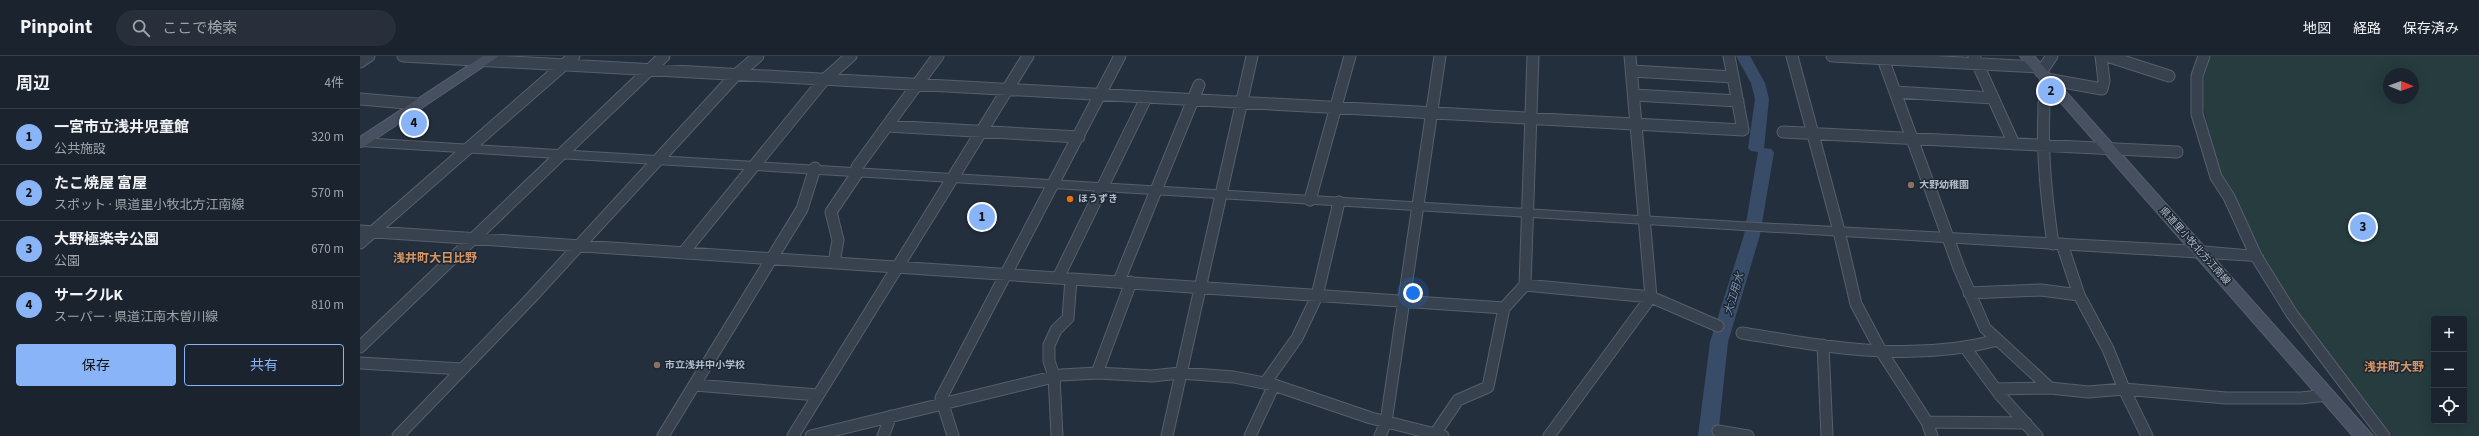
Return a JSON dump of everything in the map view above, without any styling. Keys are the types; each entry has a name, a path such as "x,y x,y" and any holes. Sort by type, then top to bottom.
{"main road":[{"path":"360,143 488,59"},
{"name":"県道里小牧北方江南線","path":"2038,69 2364,436"}],"street":[{"path":"360,62 369,56"},
{"path":"403,56 488,59 735,76 918,84 1336,109 1636,123 1743,130 1730,56"},
{"path":"360,243 466,148 574,56"},
{"path":"360,347 664,56"},
{"path":"398,436 579,245 735,76 758,56"},
{"path":"683,252 824,80 851,56"},
{"path":"834,263 838,240 831,212 858,172 857,166 938,56"},
{"path":"793,436 896,268 984,131 1028,56"},
{"path":"953,436 944,402 941,398 1055,183 1120,56"},
{"path":"1167,436 1252,56"},
{"path":"1310,200 1350,56"},
{"path":"1380,436 1386,422 1440,56"},
{"path":"811,436 1054,376 1096,373 1152,376 1180,373 1234,377 1269,384 1386,422 1439,435 1458,400 1488,387 1504,308 1525,285 1533,56"},
{"path":"1549,436 1651,297 1646,219 1630,56"},
{"path":"1792,56 1839,230 1856,304 1881,351 1927,422 1932,436"},
{"path":"1832,56 1976,60 2038,69 2102,89 2104,81 2101,56"},
{"path":"2038,69 2052,56"},
{"path":"2107,56 2134,60 2169,76"},
{"path":"2204,56 2197,76 2196,96 2201,133 2216,177 2229,197 2256,256 2306,336 2384,436"},
{"path":"1883,57 1969,293 1985,328 2050,388"},
{"path":"1976,60 2014,144"},
{"path":"2038,69 2042,110 2046,187 2058,244 2079,296 2108,349 2124,388 2147,436"},
{"path":"1632,71 1733,77"},
{"path":"1119,281 1199,85"},
{"path":"1895,92 1993,98"},
{"path":"1634,95 1738,101"},
{"path":"1058,278 1146,98"},
{"path":"360,100 418,104"},
{"path":"887,126 1079,137"},
{"path":"1782,132 1913,138 2044,147 2177,152"},
{"path":"360,143 814,168 1220,195 2199,251 2256,256"},
{"path":"663,436 802,209 814,168"},
{"path":"1250,436 1269,384 1297,338 1317,296 1339,202"},
{"path":"360,231 1504,308"},
{"path":"1057,436 1054,376 1049,361 1049,345 1056,330 1068,318 1071,278"},
{"path":"1096,373 1131,282"},
{"path":"1525,285 1651,297 1718,326"},
{"path":"1969,293 2041,290 2079,296"},
{"path":"1742,333 1881,351 1930,352 1967,350 1998,340"},
{"path":"1823,344 1827,436"},
{"path":"1967,350 1996,389 2037,436"},
{"path":"360,363 462,369"},
{"path":"695,385 818,395"},
{"path":"1996,389 2050,388 2088,392 2124,388 2226,398 2301,398 2327,395"},
{"path":"884,436 891,416"},
{"path":"1927,422 2026,423"},
{"path":"1718,431 1748,436"}],"green space":[{"path":"2210,56 2479,56 2479,436 2392,436 2307,325 2262,257 2221,173 2209,135 2204,107 2204,79"}],"waterway":[{"name":"大江用水","path":"1743,56 1758,83 1762,99 1756,148"},
{"name":"大江用水","path":"1708,436 1719,342 1752,235 1766,152"}],"place":[{"name":"たこ焼屋 富屋","path":"2051,91"},
{"name":"サークルK","path":"414,123"},
{"name":"大野幼稚園","path":"1911,185"},
{"name":"ほうずき","path":"1070,199"},
{"name":"一宮市立浅井児童館","path":"982,217"},
{"name":"大野極楽寺公園","path":"2363,227"},
{"name":"市立浅井中小学校","path":"657,365"}],"district":[{"name":"浅井町大日比野","path":"435,258"},
{"name":"浅井町大野","path":"2394,367"}]}
